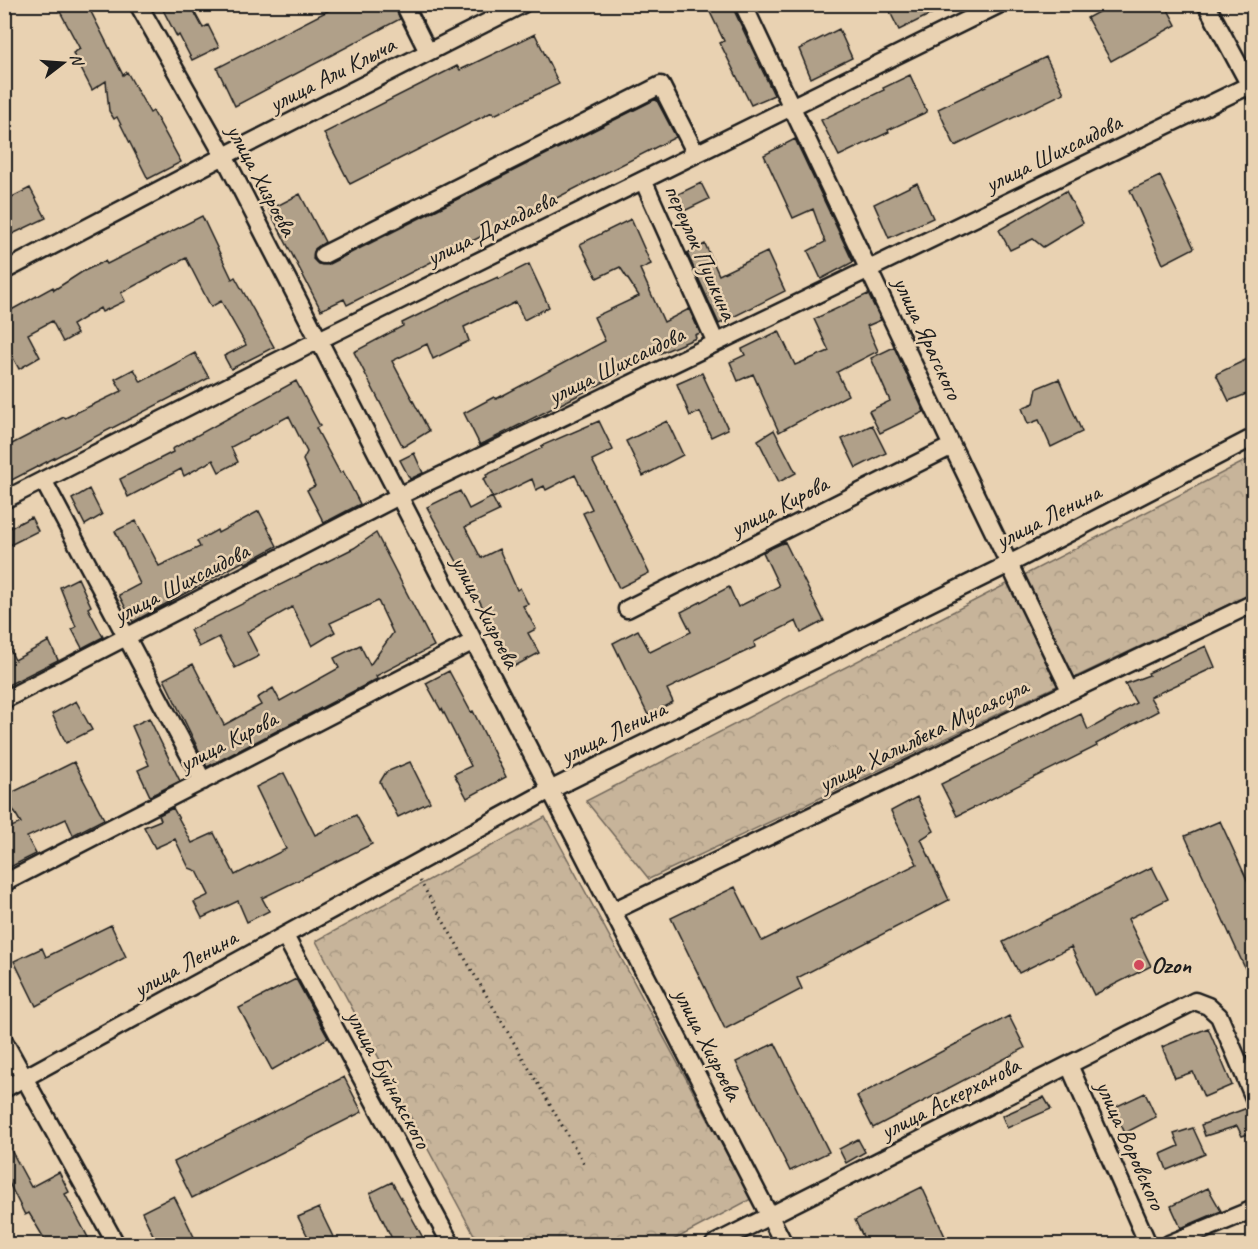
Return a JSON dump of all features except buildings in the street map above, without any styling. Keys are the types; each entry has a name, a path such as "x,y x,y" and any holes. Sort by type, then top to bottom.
{"street":[{"name":"улица Хизроева","path":"138,4 224,156 784,1245"},
{"path":"404,4 428,52"},
{"name":"улица Али Клыча","path":"4,271 523,4"},
{"name":"улица Ярагского","path":"743,4 1070,690"},
{"name":"улица Дахадаева","path":"4,500 319,340 1000,4"},
{"path":"1206,4 1252,87"},
{"path":"323,255 661,85 696,154"},
{"name":"улица Шихсаидова","path":"4,700 399,496 1252,87"},
{"name":"переулок Пушкина","path":"643,180 716,343"},
{"name":"улица Ленина","path":"4,1089 550,790 1009,564 1254,437"},
{"name":"улица Кирова","path":"627,609 952,446"},
{"path":"43,480 203,781"},
{"name":"улица Халилбека Мусаясула","path":"613,911 1254,603"},
{"name":"улица Кирова","path":"4,883 474,641"},
{"name":"улица Буйнакского","path":"285,936 451,1245"},
{"name":"улица Аскерханова","path":"714,1245 1195,1001 1208,1006 1219,1016 1254,1098"},
{"path":"4,1041 116,1245"},
{"name":"улица Воровского","path":"1069,1065 1148,1245"},
{"path":"1169,1245 1254,1209"}],"path":[{"path":"412,866 585,1165"}],"green space":[{"path":"1253,457 1253,593 649,879 586,801"},
{"path":"545,817 751,1199 666,1244 479,1244 316,941"}],"place":[{"name":"Ozon","path":"1139,965"}]}
